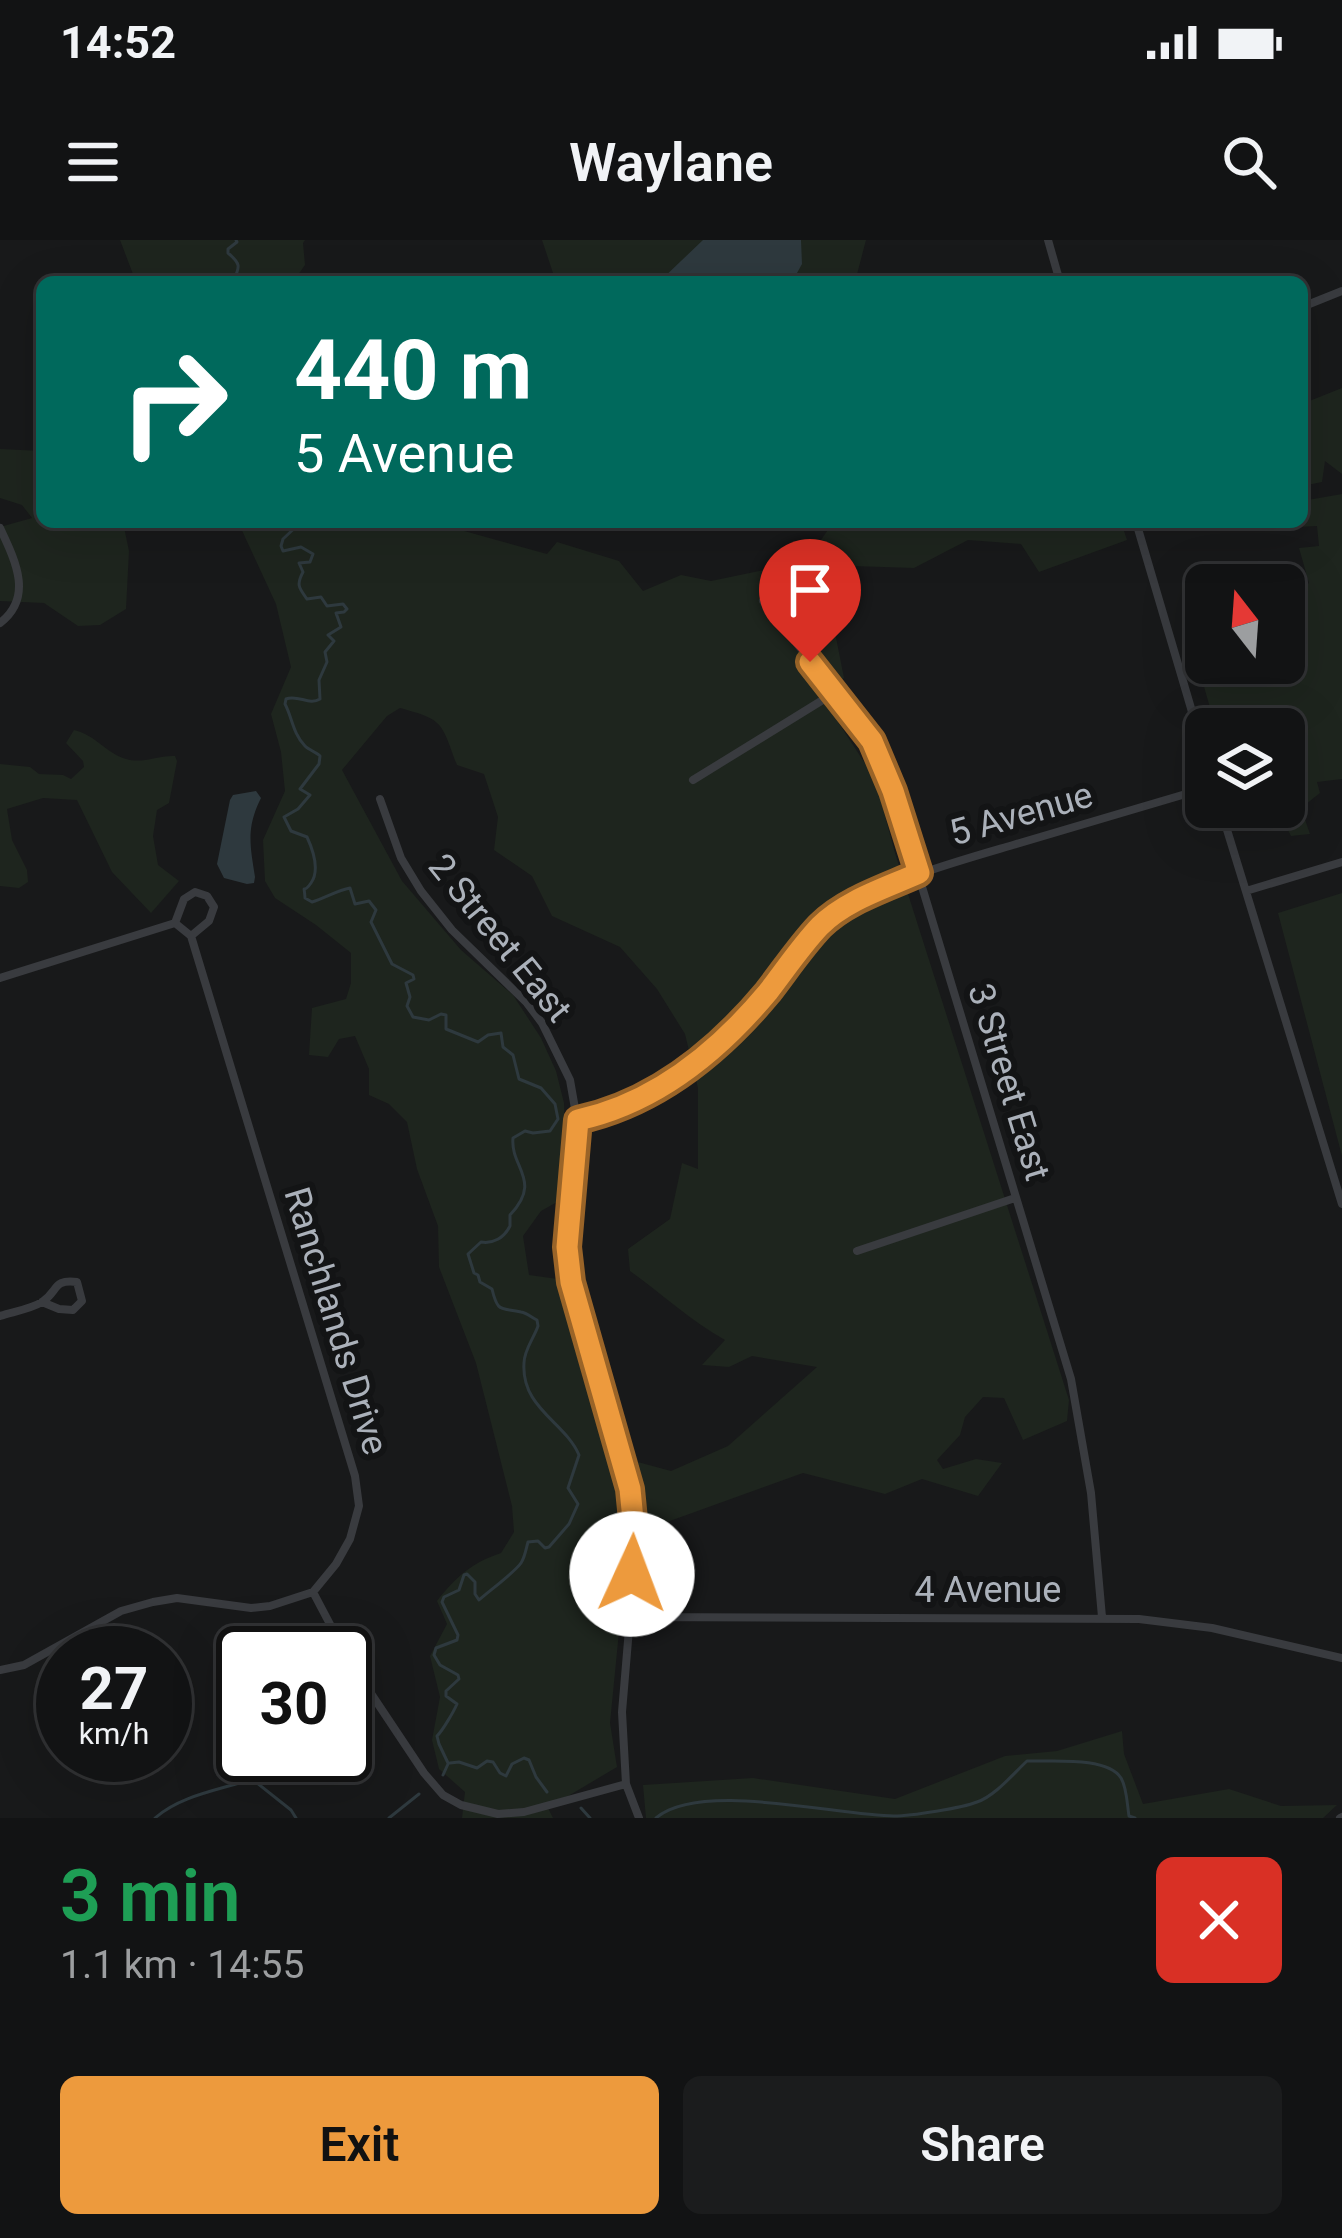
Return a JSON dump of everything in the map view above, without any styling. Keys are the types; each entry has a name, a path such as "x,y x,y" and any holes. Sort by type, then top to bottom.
{"street":[{"path":"1048,240 1058,276"},
{"path":"1308,305 1342,291"},
{"path":"0,528 16,568 19,598 0,623"},
{"path":"1138,528 1191,708"},
{"name":"3 Street East","path":"763,602 872,741 893,791 1071,1379 1091,1493 1102,1617"},
{"path":"692,780 834,693"},
{"name":"5 Avenue","path":"578,1120 662,1087 705,1058 820,926 839,911 919,873 1185,794"},
{"name":"2 Street East","path":"380,800 401,858 421,891 452,929 527,1003 570,1080 578,1120 567,1247 571,1282 630,1489 634,1530 622,1712 626,1784 639,1818"},
{"path":"1226,828 1342,1204"},
{"path":"1246,891 1342,862"},
{"path":"195,892 207,896 214,908 209,921 191,936 175,923 184,899 195,892"},
{"path":"0,978 175,923"},
{"name":"Ranchlands Drive","path":"191,936 355,1476 359,1506 350,1539 313,1592"},
{"path":"857,1251 1015,1198"},
{"path":"0,1316 42,1302 57,1284 69,1280 82,1290 82,1301 73,1310 42,1302"},
{"path":"0,1670 24,1665 121,1611 153,1602 177,1598 251,1608 313,1592 350,1662 443,1795 498,1814 524,1812 626,1784"},
{"name":"4 Avenue","path":"630,1617 1102,1617 1212,1628 1342,1658"},
{"path":"452,1818 461,1805"}],"shaded area":[{"path":"120,240 305,240 305,265 297,276 134,276"},
{"path":"542,240 866,240 857,276 554,276"},
{"path":"703,240 801,240 802,264 795,276 665,276"},
{"path":"1342,388 1342,474 1325,461 1322,482 1308,485 1308,402"},
{"path":"0,449 36,451 36,528 124,528 129,551 126,609 100,625 78,626 44,603 0,601 0,527 32,518 22,505 0,498"},
{"path":"1342,494 1342,779 1317,782 1320,793 1305,805 1305,708 1210,708 1203,684 1305,684 1305,586 1309,583 1299,548 1319,546 1317,526 1308,526 1308,500"},
{"path":"241,528 454,528 547,554 557,542 619,561 643,591 681,575 711,581 807,561 829,528 1123,528 1127,540 1039,572 1021,544 968,540 914,568 852,566 828,597 844,678 820,694 875,779 1069,1400 1067,1421 1023,1440 1004,1398 983,1397 965,1417 960,1435 937,1460 943,1469 976,1459 1002,1463 978,1496 922,1479 885,1494 803,1473 645,1530 634,1461 671,1471 728,1446 817,1367 752,1356 729,1367 702,1365 725,1340 630,1271 628,1249 670,1219 682,1163 698,1169 698,1088 685,1034 657,989 620,947 552,916 532,876 494,850 498,817 484,774 457,765 434,720 400,708 387,716 342,770 402,881 461,950 513,995 541,1038 564,1103 566,1168 557,1202 541,1211 523,1236 529,1275 558,1279 583,1379 608,1438 622,1507 624,1581 610,1723 617,1767 548,1808 553,1818 462,1818 465,1792 439,1769 432,1740 440,1697 430,1656 447,1624 437,1601 465,1572 501,1553 514,1532 512,1506 476,1363 439,1267 438,1226 417,1169 407,1122 389,1104 369,1095 369,1069 355,1036 339,1039 328,1057 309,1055 312,1008 346,999 351,953 275,898 265,881 263,840 285,791 271,714 291,667 276,604"},
{"path":"74,730 126,759 175,756 169,803 157,810 153,836 158,865 179,881 151,913 112,872 77,800 43,798 7,809 12,840 28,882 19,888 0,886 0,764 71,779 84,767 66,743"},
{"path":"256,791 261,798 250,837 255,877 254,883 247,884 224,878 217,864 230,800 233,795"},
{"path":"1305,820 1310,834 1291,836 1287,828 1305,828"},
{"path":"1342,893 1342,1156 1278,913"},
{"path":"1122,1731 1124,1754 1143,1804 1229,1789 1281,1806 1337,1805 1323,1818 646,1818 643,1785 753,1778 895,1799 1005,1756 1057,1751"}],"waterway":[{"path":"235,276 237,262 228,249 236,240"},
{"path":"295,528 283,539 283,551 301,547 313,554 310,562 299,563 303,572 300,589 307,599 321,597 327,606 343,604 347,609 336,613 341,627 328,635 334,641 325,652 320,699 290,698 285,704 301,741 320,756 300,789 310,795 284,817 291,831 307,837 313,854 315,872 304,889 305,898 312,902 350,888 355,904 369,901 376,910 371,922 392,964 413,975 406,983 407,1006 413,1017 429,1020 446,1015 446,1029 478,1042 501,1033 519,1079 541,1088 555,1104 558,1119 550,1131 525,1131 513,1138 524,1192 505,1234 481,1242 468,1254 474,1273 492,1289 499,1306 537,1320 524,1358 525,1379 536,1403 579,1455 568,1488 578,1504 569,1524 549,1547 528,1542 518,1567 479,1600 475,1582 467,1574 459,1590 444,1597 442,1602 458,1635 457,1640 436,1648 434,1655 459,1679 446,1691 457,1704 437,1736 448,1763"},
{"path":"450,1763 477,1768 493,1762 506,1776 512,1764 524,1758 547,1792"},
{"path":"656,1818 677,1807 736,1801 870,1815 924,1813 984,1799 1027,1761 1091,1763 1114,1771 1124,1786 1129,1816 1135,1818"},
{"path":"443,1775 448,1764"},
{"path":"155,1818 189,1798 252,1779 296,1818"},
{"path":"389,1818 419,1794"},
{"path":"581,1808 590,1818"}],"route":[{"path":"632,1574 630,1489 571,1282 567,1247 578,1120 662,1087 705,1058 764,996 820,926 839,911 919,873 872,741 810,662"}]}
